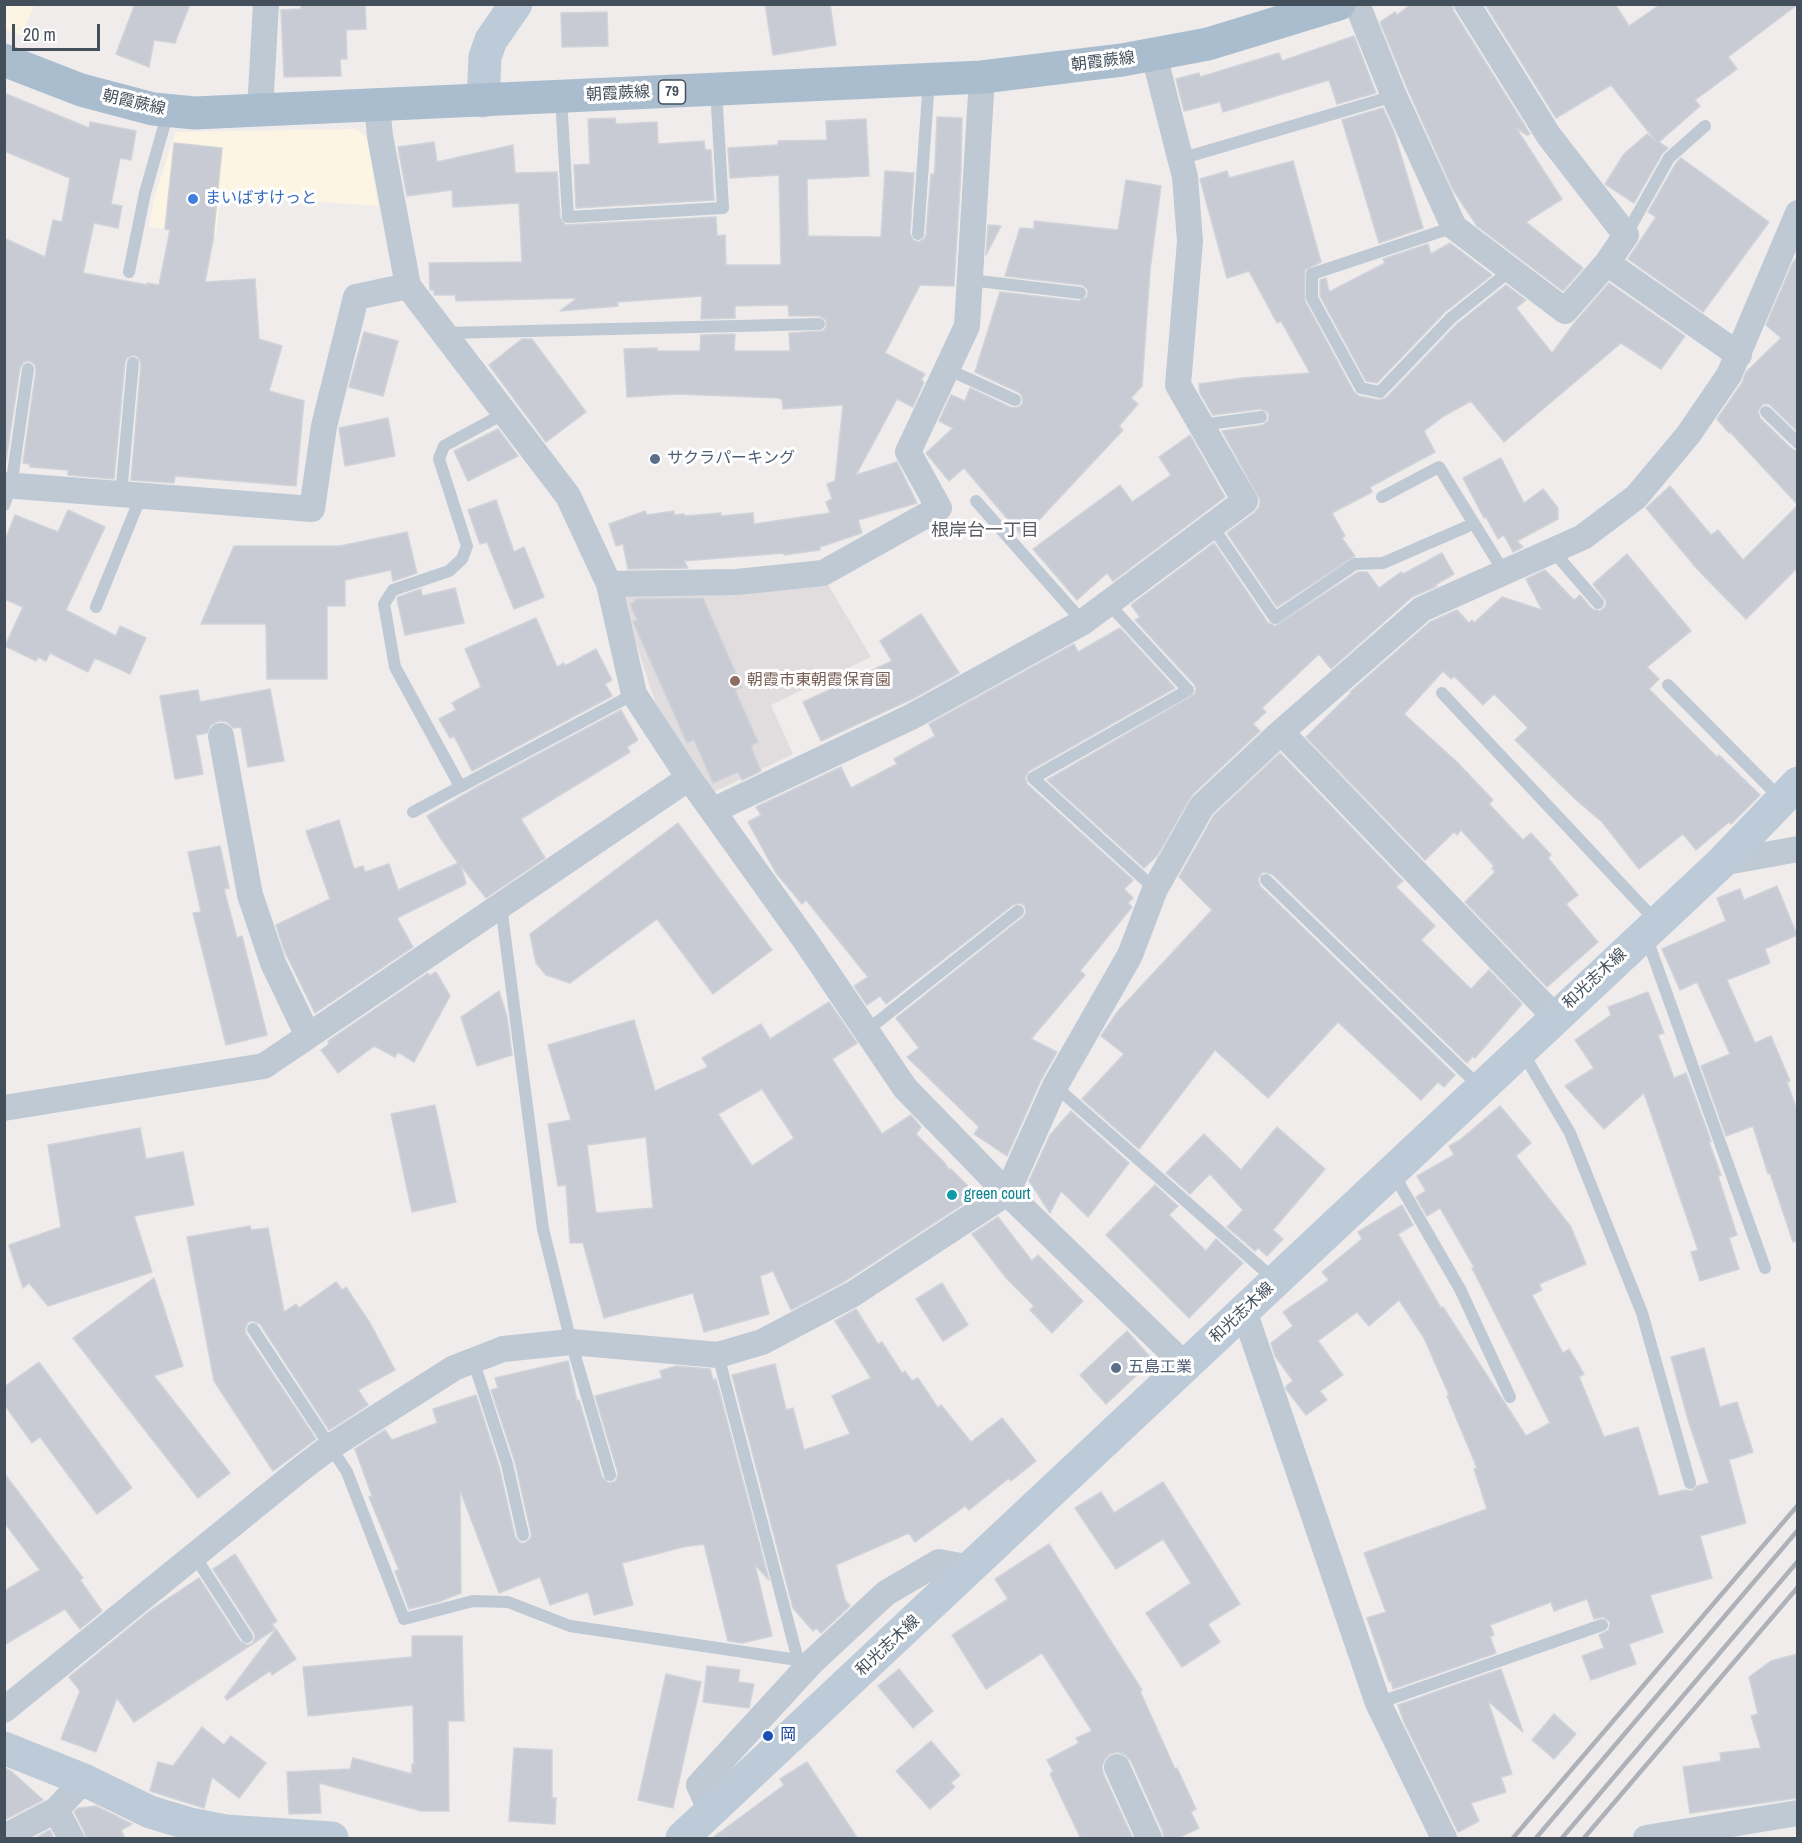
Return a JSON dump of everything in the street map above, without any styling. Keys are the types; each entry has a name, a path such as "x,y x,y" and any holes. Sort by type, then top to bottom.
{"main road":[{"path":"483,101 485,57 505,18 516,4"},
{"name":"朝霞蕨線","path":"4,60 81,90 168,111 195,113 982,77 1154,55 1208,44 1329,6"},
{"name":"和光志木線","path":"682,1839 1720,863 1790,792"},
{"path":"4,1748 84,1780 150,1812 190,1824 225,1831 332,1839"}],"street":[{"path":"260,110 266,4"},
{"path":"1357,4 1394,96 1454,227 1565,311 1607,264 1626,235 1549,136 1467,4"},
{"path":"714,810 912,717 1083,622 1245,501 1178,385 1191,241 1185,177 1154,55"},
{"path":"609,584 737,582 823,573 939,508 908,452 967,326 982,77"},
{"path":"377,105 382,148 408,286 568,496 609,584 634,694 689,778 807,943 905,1088 1007,1193 1186,1366"},
{"path":"4,1710 301,1469 330,1447 454,1368 503,1348 571,1342 718,1355 762,1342 853,1294 1007,1193 1055,1086 1130,955 1155,889 1202,806 1281,732 1422,609 1583,537 1636,497 1688,435 1729,375 1739,356 1797,213"},
{"path":"1607,264 1739,356"},
{"path":"7,492 131,495 312,509 324,426 356,297 408,286"},
{"path":"1281,732 1555,1017"},
{"path":"221,736 250,895 273,963 308,1036"},
{"path":"4,1108 264,1066 689,778"},
{"path":"1720,863 1797,849"},
{"path":"1244,1311 1378,1703 1444,1839"},
{"path":"711,1812 699,1785 805,1661 886,1593 939,1562 972,1568"},
{"path":"1117,1767 1149,1839"},
{"path":"4,1837 56,1810 84,1780"},
{"path":"56,1810 71,1839"},
{"path":"1646,1839 1797,1813"}],"lane":[{"path":"918,234 929,79"},
{"path":"561,97 568,218 723,208 716,89"},
{"path":"1180,159 1394,96"},
{"path":"129,272 145,193 168,111"},
{"path":"1626,235 1669,158 1705,126"},
{"path":"1454,227 1311,274 1312,298 1362,388 1380,392 1451,318 1511,270"},
{"path":"970,280 1080,293"},
{"path":"442,333 819,324"},
{"path":"96,607 131,495 133,363"},
{"path":"7,492 28,369"},
{"path":"947,369 1015,400"},
{"path":"1766,412 1797,443"},
{"path":"460,786 395,667 384,603 393,590 449,571 462,559 467,546 438,459 444,446 505,413"},
{"path":"1201,425 1261,417"},
{"path":"1382,497 1439,467 1504,572"},
{"path":"976,501 1083,622"},
{"path":"1212,526 1275,618 1355,564 1383,563 1473,524"},
{"path":"1553,551 1598,603"},
{"path":"1108,603 1188,690 1033,778 1155,889"},
{"path":"1668,684 1790,792"},
{"path":"1442,693 1651,927 1765,1269"},
{"path":"413,812 634,694"},
{"path":"1266,880 1481,1088"},
{"path":"501,906 543,1229 571,1342 610,1475"},
{"path":"866,1031 1018,911"},
{"path":"1521,1050 1570,1133 1642,1314 1690,1483"},
{"path":"1055,1086 1276,1281"},
{"path":"1392,1172 1460,1288 1510,1397"},
{"path":"253,1329 347,1472 404,1619 473,1601 508,1602 570,1626 805,1661 718,1355"},
{"path":"473,1360 507,1464 523,1536"},
{"path":"194,1556 247,1637"},
{"path":"1378,1703 1602,1625"}],"shaded area":[{"path":"4,5 34,5 22,36 5,29"},
{"path":"356,129 367,138 378,206 221,195 216,234 149,227 154,198 176,132"},
{"name":"朝霞市東朝霞保育園","path":"824,578 871,657 771,705 793,754 714,792 661,719 619,592"}],"building":[{"path":"135,4 190,4 175,43 154,40 149,67 116,54"},
{"path":"301,4 365,4 366,29 346,30 347,59 340,59 341,76 284,77 281,10 301,9"},
{"path":"765,4 830,4 836,45 773,55"},
{"path":"1411,4 1452,4 1454,12 1530,134 1527,135 1516,128 1562,199 1526,222 1583,268 1563,291 1477,226 1453,190 1380,22 1395,12 1397,15"},
{"path":"1485,4 1615,4 1629,26 1661,4 1797,5 1728,57 1737,69 1695,100 1700,106 1659,142 1668,148 1662,154 1634,203 1605,184 1624,154 1647,134 1655,140 1611,85 1556,118"},
{"path":"607,12 608,46 562,47 561,13"},
{"path":"1354,36 1376,93 1337,104 1329,80 1223,112 1220,102 1184,111 1176,79 1199,73 1200,77 1279,53 1282,61"},
{"path":"4,93 89,128 90,122 136,131 131,160 120,158 111,204 122,206 118,228 94,223 83,273 147,285 147,283 159,285 170,230 165,229 174,143 222,148 213,240 205,282 255,279 259,339 282,346 269,391 304,401 296,486 175,476 174,483 131,480 141,364 138,357 133,355 125,362 114,479 68,475 68,470 30,467 30,464 23,463 36,370 35,365 30,361 24,362 20,368 6,461 4,461 4,238 45,257 53,220 62,222 70,178 4,151"},
{"path":"1383,108 1394,132 1423,228 1379,243 1342,120"},
{"path":"937,117 962,118 954,286 920,285 885,353 925,374 921,380 924,382 913,407 897,399 856,475 897,462 917,503 858,520 862,533 820,547 820,550 784,555 784,553 684,561 688,568 628,569 623,544 616,546 609,524 645,511 647,515 674,511 674,515 684,514 685,516 753,513 754,524 830,513 826,502 832,499 827,484 835,481 843,405 783,409 782,400 779,398 678,394 627,397 624,349 657,348 657,351 700,351 701,335 735,334 734,351 790,351 789,333 823,331 826,327 826,320 819,316 789,316 788,305 735,306 735,318 701,319 702,296 617,302 618,306 560,311 577,298 456,301 455,295 434,295 434,290 430,290 429,263 522,262 519,203 453,207 452,190 407,196 398,147 434,142 437,162 513,145 515,173 557,172 560,217 565,225 716,217 717,236 725,235 726,265 781,265 779,175 730,178 728,148 778,145 778,141 827,140 826,121 866,119 869,176 807,179 808,236 881,237 885,171 914,173 910,233 913,240 918,242 926,235 931,174 934,175 935,167"},
{"path":"615,118 616,124 657,122 658,144 704,141 705,150 711,150 714,200 576,208 574,165 590,164 588,119"},
{"path":"1681,158 1769,222 1703,312 1628,259 1656,217 1648,212"},
{"path":"1293,161 1321,262 1305,270 1305,301 1354,392 1359,396 1379,400 1386,398 1457,324 1506,285 1526,300 1516,308 1552,353 1609,283 1685,336 1661,369 1621,343 1504,442 1471,401 1444,416 1424,431 1435,452 1370,487 1372,492 1332,513 1345,536 1342,538 1355,556 1277,607 1227,533 1254,513 1259,507 1260,500 1222,431 1263,425 1268,421 1269,415 1260,409 1213,415 1200,393 1199,384 1310,373 1281,321 1277,323 1249,271 1227,278 1200,179 1227,171 1229,178"},
{"path":"1126,180 1161,186 1150,270 1142,386 1131,398 1138,404 1119,426 1123,430 1023,537 964,468 949,481 926,453 953,428 939,421 951,395 965,401 970,388 1012,408 1019,407 1023,403 1022,396 1018,392 975,372 1000,292 1079,301 1087,297 1088,290 1082,285 1005,276 1020,228 1034,229 1034,221 1118,230"},
{"path":"988,225 1001,226 986,255"},
{"path":"1450,243 1492,275 1445,312 1377,383 1366,381 1320,296 1320,280 1326,278 1329,292 1385,263 1383,259 1428,244 1431,254"},
{"path":"1797,258 1797,431 1769,404 1763,404 1758,411 1760,418 1792,449 1797,451 1797,504 1717,419 1742,383 1746,372 1781,338 1766,325 1793,262"},
{"path":"364,332 398,341 383,396 349,387"},
{"path":"522,339 532,339 586,412 546,442 489,365"},
{"path":"388,418 395,456 345,466 339,428"},
{"path":"498,429 518,456 468,481 454,451"},
{"path":"1190,435 1225,497 1113,581 1107,573 1077,600 1033,549 1120,485 1132,502 1171,475 1159,457"},
{"path":"1501,458 1524,503 1543,489 1558,508 1558,519 1517,541 1523,547 1513,552 1504,535 1498,539 1463,478"},
{"path":"1670,486 1711,535 1718,530 1743,560 1797,506 1797,568 1746,619 1698,570 1646,508"},
{"path":"496,500 514,552 524,547 544,597 514,609 487,542 480,544 468,510"},
{"path":"68,510 105,527 66,610 116,636 120,626 146,638 130,674 95,658 88,672 50,653 46,661 38,657 36,661 5,646 23,607 4,599 4,543 15,515 58,532"},
{"path":"407,532 417,573 393,581 391,570 345,580 345,606 327,606 327,679 267,679 266,624 201,624 234,546 340,546"},
{"path":"1214,543 1268,623 1275,626 1358,572 1367,572 1379,588 1401,572 1403,574 1442,553 1454,574 1435,585 1437,586 1412,597 1331,669 1319,654 1262,708 1266,712 1253,724 1260,731 1192,795 1157,856 1144,868 1047,780 1195,694 1194,684 1135,620 1140,617 1131,605"},
{"path":"1627,554 1691,631 1647,667 1659,679 1649,689 1717,757 1719,755 1760,795 1731,824 1729,822 1696,850 1683,834 1639,869 1602,822 1515,740 1528,728 1494,694 1483,705 1454,676 1451,679 1443,671 1404,714 1457,762 1493,800 1489,804 1523,840 1531,833 1551,855 1548,858 1578,895 1566,904 1598,942 1547,987 1465,902 1495,872 1492,868 1494,866 1461,830 1457,835 1454,832 1425,860 1306,737 1350,692 1430,622 1457,610 1469,623 1472,620 1474,623 1502,597 1542,610 1526,579 1545,570 1574,600 1580,595 1592,609 1600,611 1606,606 1606,601 1593,584"},
{"path":"455,588 464,623 405,635 398,597 421,589 422,596"},
{"path":"703,598 742,687 735,690 758,742 751,746 761,771 742,780 738,772 713,783 694,740 687,743 633,622 637,620 630,604 635,602 635,599"},
{"path":"921,614 959,673 914,698 821,741 803,702 892,661 880,641"},
{"path":"536,618 557,667 564,663 565,666 596,649 612,680 605,684 612,696 472,771 454,736 450,738 439,719 456,710 452,703 481,687 465,649"},
{"path":"1120,628 1175,688 1029,771 1025,778 1027,784 1133,880 1124,889 1133,898 1128,903 1132,907 1080,971 1085,975 1031,1039 1057,1052 1041,1080 1007,1156 974,1134 979,1127 907,1057 919,1048 896,1018 1023,917 1026,913 1025,906 1020,903 1013,905 886,1004 880,996 867,1005 854,986 868,977 806,900 802,904 776,873 748,822 761,815 756,807 841,767 851,788 897,764 894,759 935,736 929,724 1074,644 1078,652"},
{"path":"270,689 284,761 248,767 241,727 233,728 227,722 219,721 211,725 207,733 196,735 203,774 175,779 160,696 198,690 200,702"},
{"path":"621,710 638,740 627,747 630,752 521,819 545,858 486,898 461,866 466,884 397,918 413,947 315,1013 284,950 276,925 330,899 306,831 339,820 354,869 363,866 365,872 389,864 398,890 458,863 427,816"},
{"path":"1280,753 1403,881 1396,887 1435,926 1421,940 1471,989 1489,970 1522,1004 1475,1058 1473,1056 1467,1063 1272,874 1263,872 1258,879 1260,886 1455,1075 1444,1087 1438,1082 1421,1100 1338,1022 1268,1098 1215,1050 1139,1149 1082,1099 1124,1054 1101,1036 1118,1011 1212,910 1179,877 1214,815"},
{"path":"678,823 772,950 713,994 657,919 570,983 546,975 536,963 530,934"},
{"path":"220,846 229,888 224,889 237,938 242,936 267,1035 226,1045 193,913 201,912 188,852"},
{"path":"1777,886 1797,935 1765,949 1770,963 1727,980 1755,1043 1771,1036 1790,1081 1787,1082 1797,1110 1797,1241 1793,1242 1753,1126 1726,1136 1701,1066 1730,1054 1697,982 1680,990 1662,949 1726,921 1717,898 1740,889 1744,900"},
{"path":"436,972 450,996 414,1062 398,1052 395,1057 374,1046 338,1073 321,1050 329,1044 328,1041 428,973 429,976"},
{"path":"499,991 507,1017 512,1055 477,1066 461,1017"},
{"path":"1648,992 1664,1033 1658,1035 1674,1078 1686,1073 1711,1141 1709,1142 1721,1175 1718,1176 1737,1235 1729,1238 1739,1269 1700,1281 1691,1252 1698,1250 1644,1093 1604,1129 1565,1086 1594,1068 1575,1040 1611,1015 1608,1007"},
{"path":"829,1002 857,1043 832,1059 882,1134 911,1115 921,1127 916,1134 949,1170 951,1169 977,1195 842,1283 791,1310 773,1271 760,1276 769,1314 704,1332 693,1293 604,1318 583,1243 570,1243 566,1185 558,1186 548,1124 571,1120 548,1045 634,1020 655,1091 708,1067 702,1058 761,1024 770,1039","holes":["762,1089 794,1138 752,1166 718,1114","646,1137 653,1208 596,1213 587,1145"]},
{"path":"435,1105 456,1202 412,1212 391,1114"},
{"path":"1500,1106 1531,1143 1516,1156 1571,1227 1586,1264 1539,1284 1542,1290 1532,1295 1563,1353 1569,1349 1584,1374 1579,1377 1604,1437 1638,1427 1659,1496 1685,1490 1692,1491 1697,1486 1709,1483 1688,1420 1671,1357 1704,1348 1720,1407 1737,1402 1753,1452 1729,1460 1746,1523 1700,1536 1712,1578 1650,1595 1663,1632 1629,1644 1636,1664 1591,1680 1582,1656 1604,1648 1599,1635 1609,1630 1610,1622 1603,1617 1594,1619 1587,1599 1554,1611 1551,1602 1490,1625 1494,1635 1490,1637 1496,1653 1393,1689 1367,1618 1386,1612 1364,1553 1487,1509 1474,1469 1477,1468 1424,1338 1399,1300 1369,1326 1357,1312 1318,1341 1343,1375 1320,1391 1327,1400 1306,1415 1286,1389 1286,1386 1293,1381 1275,1356 1271,1343 1293,1326 1283,1312 1329,1280 1322,1272 1362,1239 1358,1232 1402,1205 1413,1225 1398,1234 1441,1308 1443,1307 1526,1436 1550,1423 1472,1268 1474,1267 1440,1208 1427,1216 1416,1197 1426,1191 1417,1176 1454,1155 1449,1146 1460,1140"},
{"path":"1071,1111 1129,1163 1088,1217 1061,1191 1050,1213 1029,1181 1050,1135"},
{"path":"1277,1127 1325,1169 1273,1230 1283,1239 1267,1256 1258,1248 1255,1251 1227,1227 1243,1210 1210,1174 1190,1194 1166,1173 1204,1134 1241,1170"},
{"path":"140,1128 146,1159 183,1152 194,1205 134,1216 152,1272 48,1306 29,1283 23,1288 9,1245 61,1227 48,1145"},
{"path":"1155,1185 1178,1206 1169,1215 1206,1251 1216,1239 1243,1263 1189,1318 1106,1235"},
{"path":"998,1217 1032,1261 1038,1255 1083,1301 1052,1333 1030,1310 1034,1306 1007,1279 972,1234"},
{"path":"250,1226 251,1230 268,1228 284,1312 296,1304 299,1308 336,1282 342,1290 346,1287 370,1323 395,1370 358,1390 368,1405 329,1430 260,1324 253,1321 248,1322 245,1329 246,1334 316,1439 273,1471 214,1381 187,1237"},
{"path":"154,1278 183,1366 154,1376 230,1473 198,1498 73,1338"},
{"path":"942,1283 968,1325 943,1341 916,1299"},
{"path":"856,1309 878,1344 882,1342 902,1373 905,1371 912,1381 918,1378 938,1408 941,1405 971,1442 1002,1418 1036,1461 1011,1481 1009,1478 969,1510 965,1506 915,1542 909,1533 836,1565 845,1600 850,1606 821,1633 816,1628 813,1631 793,1608 732,1375 775,1364 786,1410 793,1408 804,1450 850,1434 832,1396 871,1378 835,1321"},
{"name":"五島工業","path":"1127,1331 1153,1360 1106,1404 1080,1375"},
{"path":"568,1361 577,1401 579,1400 602,1477 609,1483 616,1481 618,1473 595,1396 662,1378 660,1371 676,1366 710,1369 713,1380 716,1379 769,1580 755,1565 772,1636 742,1643 728,1641 704,1544 683,1547 622,1563 633,1605 594,1615 588,1592 550,1605 540,1577 499,1593 460,1490 461,1593 438,1602 409,1609 395,1571 399,1570 369,1497 372,1496 355,1449 385,1430 392,1440 437,1423 433,1409 476,1395 499,1466 515,1537 520,1543 525,1543 531,1538 531,1533 515,1462 491,1390 498,1388 495,1378"},
{"path":"39,1362 132,1488 97,1514 40,1437 32,1443 4,1404 4,1387"},
{"path":"4,1473 83,1578 80,1580 102,1611 80,1629 65,1609 4,1645 4,1591 40,1570 4,1522"},
{"path":"1163,1482 1240,1604 1208,1624 1220,1642 1182,1667 1146,1613 1191,1583 1163,1539 1116,1569 1075,1508 1101,1492 1114,1513"},
{"path":"1049,1544 1142,1690 1140,1691 1175,1769 1177,1768 1196,1809 1191,1812 1199,1828 1176,1839 1164,1839 1163,1832 1131,1761 1118,1752 1110,1754 1105,1759 1102,1766 1103,1773 1133,1839 1081,1839 1050,1774 1053,1771 1047,1760 1079,1743 1076,1738 1092,1731 1042,1653 986,1689 952,1635 1008,1599 995,1579"},
{"path":"235,1554 277,1621 272,1624 275,1629 134,1722 117,1698 96,1752 61,1739 80,1691 69,1677 151,1610 199,1578 240,1641 247,1645 252,1644 254,1633 213,1569"},
{"path":"276,1629 296,1659 272,1675 270,1671 227,1700 225,1697"},
{"path":"412,1636 462,1636 464,1721 448,1721 449,1811 421,1811 319,1783 321,1813 289,1814 287,1772 350,1769 353,1758 412,1774 412,1764 414,1764 413,1705 308,1716 303,1667 412,1657"},
{"path":"1797,1654 1797,1798 1690,1813 1683,1767 1721,1761 1720,1753 1761,1748 1751,1716 1758,1714 1749,1677 1771,1661"},
{"path":"707,1666 740,1670 738,1682 754,1684 749,1708 703,1702"},
{"path":"899,1669 933,1711 913,1728 878,1686"},
{"path":"1501,1669 1523,1732 1488,1701 1512,1774 1501,1777 1506,1792 1471,1803 1479,1821 1458,1832 1404,1722 1398,1705"},
{"path":"666,1674 701,1682 673,1808 638,1800"},
{"path":"1554,1714 1576,1734 1554,1759 1532,1740"},
{"path":"202,1727 224,1745 231,1736 266,1763 239,1798 212,1777 204,1808 150,1791 158,1762 173,1766"},
{"path":"931,1741 960,1775 951,1783 955,1787 930,1809 896,1771"},
{"path":"514,1748 552,1750 552,1798 556,1798 555,1824 509,1821"},
{"path":"807,1762 858,1839 711,1839 784,1785 780,1779"},
{"path":"4,1768 11,1771 43,1800 4,1820"},
{"path":"96,1806 132,1824 121,1830 125,1839 86,1839 74,1812 78,1808"},
{"path":"50,1830 54,1839 34,1839"}],"railway":[{"path":"1513,1838 1798,1505"},
{"path":"1536,1838 1798,1530"},
{"path":"1562,1838 1798,1561"},
{"path":"1584,1838 1798,1587"}],"place":[{"name":"まいばすけっと","path":"193,199"},
{"name":"サクラパーキング","path":"655,459"},
{"name":"朝霞市東朝霞保育園","path":"735,681"},
{"name":"green court","path":"952,1195"},
{"name":"五島工業","path":"1116,1368"},
{"name":"岡","path":"768,1736"}],"district":[{"name":"根岸台一丁目","path":"985,531"}]}
